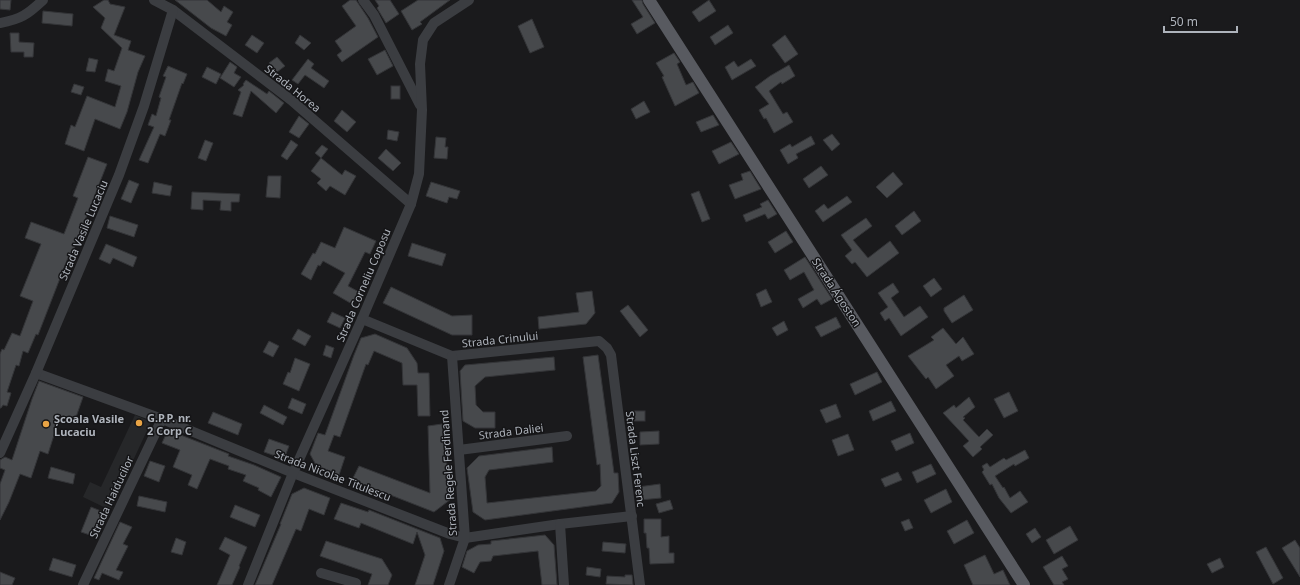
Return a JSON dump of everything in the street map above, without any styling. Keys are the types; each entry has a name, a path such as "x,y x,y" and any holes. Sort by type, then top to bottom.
{"main road":[{"name":"Strada Ágoston","path":"649,0 1024,585"}],"street":[{"path":"0,23 18,20 31,12 43,0"},
{"name":"Strada Horea","path":"154,0 173,10 291,100 412,204"},
{"path":"363,0 374,15 422,110"},
{"name":"Strada Corneliu Coposu","path":"248,585 293,473 412,204 419,174 422,110 420,64 423,40 434,23 469,0"},
{"name":"Strada Vasile Lucaciu","path":"0,453 120,175 144,106 173,10"},
{"name":"Strada Crinului","path":"362,319 452,356 599,342"},
{"name":"Strada Liszt Ferenc","path":"599,342 607,348 611,355 640,585"},
{"name":"Strada Regele Ferdinand","path":"449,585 465,538 452,356"},
{"name":"Strada Nicolae Titulescu","path":"36,372 162,419 293,473 450,534 465,538 560,524 632,516"},
{"name":"Strada Haiducilor","path":"83,585 162,419"},
{"name":"Strada Daliei","path":"459,450 567,436"},
{"path":"560,524 564,585"},
{"path":"321,573 356,583 355,585"}],"shaded area":[{"path":"135,415 151,422 110,510 83,497 90,482 101,487"}],"building":[{"path":"0,0 11,0 10,10 0,9"},
{"path":"104,0 108,0 110,4 125,7 114,35 131,41 128,50 145,56 138,72 127,112 120,129 95,119 84,151 65,144 71,125 75,127 87,96 115,107 121,86 105,81 108,69 114,71 122,48 101,28 105,18 93,7"},
{"path":"175,0 207,0 221,12 224,6 233,12 227,22 232,25 226,36 211,28"},
{"path":"350,0 356,0 378,37 342,62 337,55 342,51 335,41 356,26 342,6"},
{"path":"375,0 390,0 399,14 386,23 377,8 379,6"},
{"path":"418,0 450,0 420,22 422,24 412,30 401,11"},
{"path":"632,0 642,0 655,23 637,34 631,24 643,17"},
{"path":"709,0 716,11 699,22 692,12"},
{"path":"43,11 73,14 72,26 42,23"},
{"path":"532,19 544,47 530,53 518,26"},
{"path":"728,25 733,33 715,45 710,37"},
{"path":"10,33 19,33 19,42 34,43 33,57 24,57 24,52 11,52"},
{"path":"252,35 264,43 257,53 245,45"},
{"path":"300,35 311,43 304,50 295,43"},
{"path":"785,35 798,54 785,63 772,45"},
{"path":"385,50 393,66 377,75 368,59"},
{"path":"674,53 680,62 677,64 686,85 693,82 699,93 675,106 662,77 664,76 656,63"},
{"path":"277,57 285,66 277,72 269,63"},
{"path":"89,58 98,60 95,72 86,71"},
{"path":"308,59 314,64 311,68 329,81 324,88 305,75 298,84 292,80"},
{"path":"751,59 756,66 732,80 725,67 734,61 738,67"},
{"path":"230,62 237,67 234,73 241,77 234,87 220,78"},
{"path":"789,65 795,76 782,84 781,82 769,91 783,114 787,112 793,122 774,133 766,118 764,119 759,110 769,104 755,87"},
{"path":"168,66 187,74 183,84 182,83 165,136 160,134 148,163 139,160 154,127 148,125 152,114 156,116 161,98 159,97 166,77 163,76"},
{"path":"207,67 221,74 216,84 202,77"},
{"path":"246,80 267,94 269,91 284,103 276,113 251,91 242,117 233,114 241,92 238,90 244,85 243,84"},
{"path":"74,84 84,87 81,95 71,92"},
{"path":"391,86 400,86 400,99 391,99"},
{"path":"644,101 650,112 636,119 631,109"},
{"path":"342,110 356,122 347,132 334,121"},
{"path":"713,115 719,125 701,132 696,122"},
{"path":"299,116 309,124 299,138 289,132"},
{"path":"388,130 399,132 397,141 387,139"},
{"path":"832,134 840,144 832,151 823,140"},
{"path":"811,136 815,144 796,154 798,158 788,164 780,150 790,144 792,147"},
{"path":"436,137 446,138 445,147 448,147 447,159 434,158"},
{"path":"205,140 213,143 206,161 198,158"},
{"path":"291,140 298,145 287,160 281,156"},
{"path":"731,142 739,154 719,164 712,151"},
{"path":"322,145 328,149 321,158 315,153"},
{"path":"386,149 401,163 393,171 378,158"},
{"path":"88,157 107,164 38,335 36,334 28,353 23,351 19,366 16,365 7,392 11,393 7,406 3,405 0,408 0,354 2,349 4,350 12,333 20,336 33,301 20,296 41,244 25,238 31,222 64,234 78,198 73,196"},
{"path":"321,158 342,175 345,170 356,176 345,195 330,186 326,191 317,183 321,179 311,171"},
{"path":"821,166 828,175 809,188 803,179"},
{"path":"750,171 761,189 735,199 729,185 743,180 741,174"},
{"path":"893,172 903,184 887,198 876,187"},
{"path":"268,176 281,176 280,198 266,197"},
{"path":"129,180 139,184 131,203 121,199"},
{"path":"154,182 172,186 170,196 152,193"},
{"path":"431,182 460,191 457,199 449,197 447,203 426,196"},
{"path":"699,191 710,219 702,222 691,194"},
{"path":"192,192 240,194 239,202 231,202 231,211 220,210 221,201 203,200 203,210 191,209"},
{"path":"847,196 852,202 823,222 815,211 824,204 828,209"},
{"path":"768,200 777,214 768,219 765,214 746,222 743,215 762,207 760,204"},
{"path":"914,211 921,221 902,235 895,226"},
{"path":"110,216 138,225 134,237 107,228"},
{"path":"866,218 872,226 853,240 868,258 890,241 899,253 867,277 855,262 852,264 845,256 852,250 841,235"},
{"path":"344,227 376,241 370,254 365,252 348,286 359,292 352,304 333,293 345,273 323,261 320,266 318,265 311,280 301,274 313,253 315,254 321,242 335,248"},
{"path":"786,231 793,242 775,253 768,242"},
{"path":"412,243 446,254 442,266 408,256"},
{"path":"106,244 137,257 133,267 113,258 110,264 99,259"},
{"path":"805,257 832,299 821,305 817,299 803,308 798,299 814,290 804,272 790,280 784,270"},
{"path":"934,278 942,289 931,297 923,286"},
{"path":"893,283 899,292 891,298 904,317 920,306 928,317 901,336 889,318 885,321 880,313 888,307 878,293"},
{"path":"391,287 452,316 472,315 472,335 452,335 383,303"},
{"path":"766,289 772,302 761,307 756,294"},
{"path":"592,291 595,313 586,324 539,329 538,317 579,312 576,293"},
{"path":"964,295 973,310 952,323 944,311 944,308"},
{"path":"628,305 648,330 640,337 620,311"},
{"path":"332,312 345,318 340,328 327,322"},
{"path":"836,317 841,327 821,337 815,327"},
{"path":"784,321 788,330 777,336 772,328"},
{"path":"943,328 956,344 963,337 974,354 962,361 959,356 946,365 954,376 936,389 928,377 926,379 908,356 934,340 931,337"},
{"path":"298,329 311,336 305,346 292,339"},
{"path":"375,334 407,348 417,363 418,373 429,373 430,416 418,416 417,385 403,385 402,363 374,351 368,365 366,364 340,437 334,435 328,451 345,457 339,475 316,465 310,454 318,433 325,435 361,338"},
{"path":"269,341 279,346 273,357 263,352"},
{"path":"326,345 334,348 331,358 323,355"},
{"path":"598,355 614,473 618,473 619,492 612,503 485,520 473,512 467,468 479,456 552,447 553,462 489,470 485,477 487,503 596,491 601,486 600,464 597,465 583,357"},
{"path":"554,357 555,370 485,377 475,386 476,405 483,412 495,412 495,428 475,428 463,421 460,371 465,365"},
{"path":"295,358 310,364 299,391 283,384 288,372 290,373"},
{"path":"877,372 882,382 855,395 850,384"},
{"path":"39,381 83,397 75,420 60,416 48,454 40,451 31,478 20,474 0,520 0,484 5,470 0,468 0,460 5,457 12,460"},
{"path":"1009,392 1018,411 1004,418 994,399"},
{"path":"969,397 975,407 963,417 965,418 963,420 979,437 987,429 993,435 980,447 982,449 973,457 963,446 969,441 943,413 954,405 956,408"},
{"path":"292,398 306,404 302,414 288,408"},
{"path":"891,401 896,411 873,421 869,411"},
{"path":"836,404 841,417 826,423 820,410"},
{"path":"264,405 287,417 283,425 260,413"},
{"path":"633,411 645,411 645,421 633,421"},
{"path":"213,412 242,424 238,435 208,423"},
{"path":"442,424 451,499 434,512 352,480 359,466 430,493 428,426"},
{"path":"168,430 229,454 228,456 254,465 281,477 271,497 258,490 259,488 243,481 246,475 228,469 229,466 210,459 197,489 188,485 192,475 173,467 180,450 162,443"},
{"path":"659,431 659,444 640,445 640,432"},
{"path":"910,433 914,443 896,451 891,441"},
{"path":"848,434 854,450 838,456 832,440"},
{"path":"269,439 289,446 284,459 264,452"},
{"path":"1025,450 1029,458 1015,466 1014,464 995,476 1003,488 1004,487 1010,498 1020,491 1028,502 1011,513 999,498 992,484 990,485 982,472 984,470 982,466 987,463 990,467 1004,458 1006,460"},
{"path":"150,461 165,466 159,482 144,476"},
{"path":"931,464 936,474 917,483 912,472"},
{"path":"51,467 75,474 73,484 48,478"},
{"path":"898,472 902,480 885,487 881,479"},
{"path":"660,484 661,498 640,500 638,487"},
{"path":"304,488 330,498 324,515 309,509 301,531 296,529 272,585 255,585 292,494"},
{"path":"946,489 952,502 931,513 924,500"},
{"path":"139,496 167,502 165,512 137,506"},
{"path":"670,500 673,509 659,513 656,504"},
{"path":"341,503 368,512 369,510 440,538 444,551 433,585 415,585 425,555 417,532 413,544 361,523 359,528 334,519"},
{"path":"235,505 260,515 255,527 230,517"},
{"path":"91,507 106,513 96,537 81,532"},
{"path":"644,519 661,519 661,537 669,536 669,553 674,553 674,563 650,564 649,548 647,548 646,533 644,533"},
{"path":"909,519 913,528 905,531 901,522"},
{"path":"967,520 974,533 954,544 947,531"},
{"path":"120,522 132,527 123,544 128,546 116,570 123,572 119,580 102,573 99,580 94,578"},
{"path":"1070,526 1078,540 1054,554 1046,540"},
{"path":"1035,528 1041,537 1032,543 1026,534"},
{"path":"545,535 554,545 557,585 542,585 538,551 493,556 491,561 480,562 474,573 462,567 467,551 478,545 491,544 491,541"},
{"path":"225,537 247,547 232,585 217,585 230,555 219,549"},
{"path":"176,538 186,542 182,555 171,552"},
{"path":"1295,540 1300,548 1300,577 1282,548"},
{"path":"326,541 382,559 392,575 388,585 368,585 372,574 320,556"},
{"path":"603,542 626,544 625,553 602,551"},
{"path":"1266,547 1283,578 1273,584 1256,552"},
{"path":"985,555 994,574 1003,570 1010,585 973,585 964,565"},
{"path":"1062,556 1068,566 1062,569 1068,579 1062,582 1064,585 1054,585 1043,567"},
{"path":"53,558 76,565 72,577 49,570"},
{"path":"1220,558 1224,567 1212,573 1207,564"},
{"path":"587,567 601,569 600,577 586,575"},
{"path":"0,572 15,578 12,585 0,585"},
{"path":"625,575 632,575 633,585 606,584 607,576 625,577"}],"place":[{"name":"G.P.P. nr. 2 Corp C","path":"139,423"},
{"name":"Școala Vasile Lucaciu","path":"46,424"}]}
